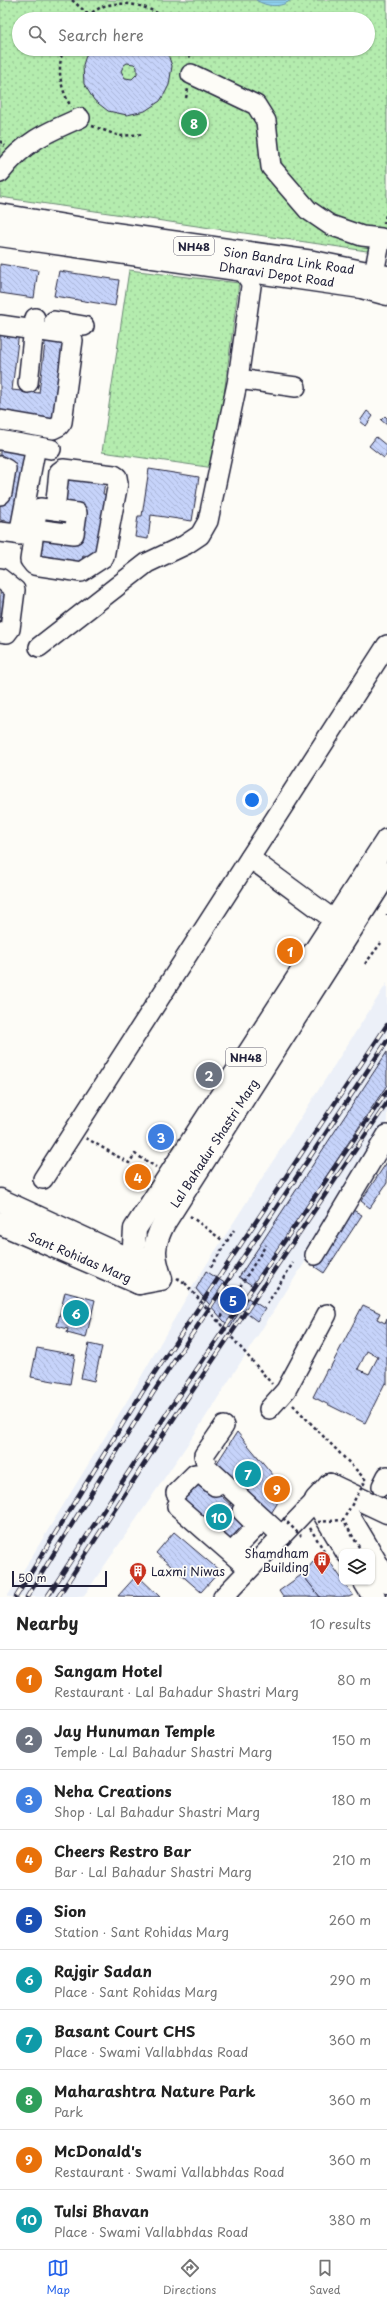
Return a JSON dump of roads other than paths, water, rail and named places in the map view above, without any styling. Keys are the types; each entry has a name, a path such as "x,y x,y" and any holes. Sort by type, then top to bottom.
{"main road":[{"name":"Sion Bandra Link Road","path":"0,215 242,261 314,262 381,275"},
{"name":"Dharavi Depot Road","path":"0,235 242,261 361,286 387,294"},
{"name":"Lal Bahadur Shastri Marg","path":"161,1279 154,1258 158,1235 164,1222 378,876 387,840"},
{"name":"Lal Bahadur Shastri Marg","path":"140,1283 133,1261 135,1229 334,920 378,876"},
{"name":"Sant Rohidas Marg","path":"0,1200 133,1261 154,1258"},
{"name":"Sant Rohidas Marg","path":"1,1227 140,1283 161,1279"},
{"path":"323,1492 387,1512"},
{"path":"323,1492 368,1549"},
{"path":"323,1492 338,1554"},
{"path":"375,1561 387,1581"},
{"path":"367,1585 374,1597"}],"street":[{"path":"191,74 256,105 266,121 271,167 308,210 330,225 362,236 380,238 381,275"},
{"path":"0,173 14,154 41,135 80,118"},
{"path":"38,647 148,563 185,545 200,535 208,521 213,504 238,379 251,286 242,261"},
{"path":"0,313 72,337 62,422 59,426 53,429 0,420"},
{"path":"28,383 35,324"},
{"path":"0,326 35,324 84,326"},
{"path":"238,379 296,387"},
{"path":"0,440 44,448 27,531 30,560 34,565 81,572 102,560 104,557 118,483 117,477 114,475 62,470 59,472 55,510"},
{"path":"0,466 6,470 1,488"},
{"path":"0,532 27,531 74,534 77,513 38,509 27,531"},
{"path":"0,522 27,531"},
{"path":"0,578 12,586 16,596 10,629 7,633 0,632"},
{"path":"42,1179 387,645"},
{"path":"250,858 334,920"},
{"path":"315,1255 387,1135"},
{"path":"269,1409 286,1390 327,1314"},
{"path":"224,1426 204,1455 207,1467 280,1532"},
{"path":"249,1569 176,1500 195,1474 202,1474 257,1526 280,1532"},
{"path":"223,1597 280,1532 323,1492"},
{"path":"231,1553 257,1526"}],"water":[{"path":"256,0 291,0 287,3 274,6"}],"railway":[{"path":"16,1597 143,1391 387,1025"},
{"path":"27,1597 153,1393 387,1041"},
{"path":"47,1597 171,1407 387,1091"},
{"path":"58,1597 176,1415 387,1103"}],"place":[{"name":"Maharashtra Nature Park","path":"194,123"},
{"name":"Sangam Hotel","path":"290,951"},
{"name":"Jay Hunuman Temple","path":"209,1075"},
{"name":"Neha Creations","path":"161,1137"},
{"name":"Cheers Restro Bar","path":"138,1177"},
{"name":"Sion","path":"233,1300"},
{"name":"Rajgir Sadan","path":"76,1313"},
{"name":"Basant Court CHS","path":"248,1474"},
{"name":"McDonald's","path":"277,1489"},
{"name":"Tulsi Bhavan","path":"219,1517"},
{"name":"Shamdham Building","path":"322,1575"},
{"name":"Laxmi Niwas","path":"138,1586"}]}
